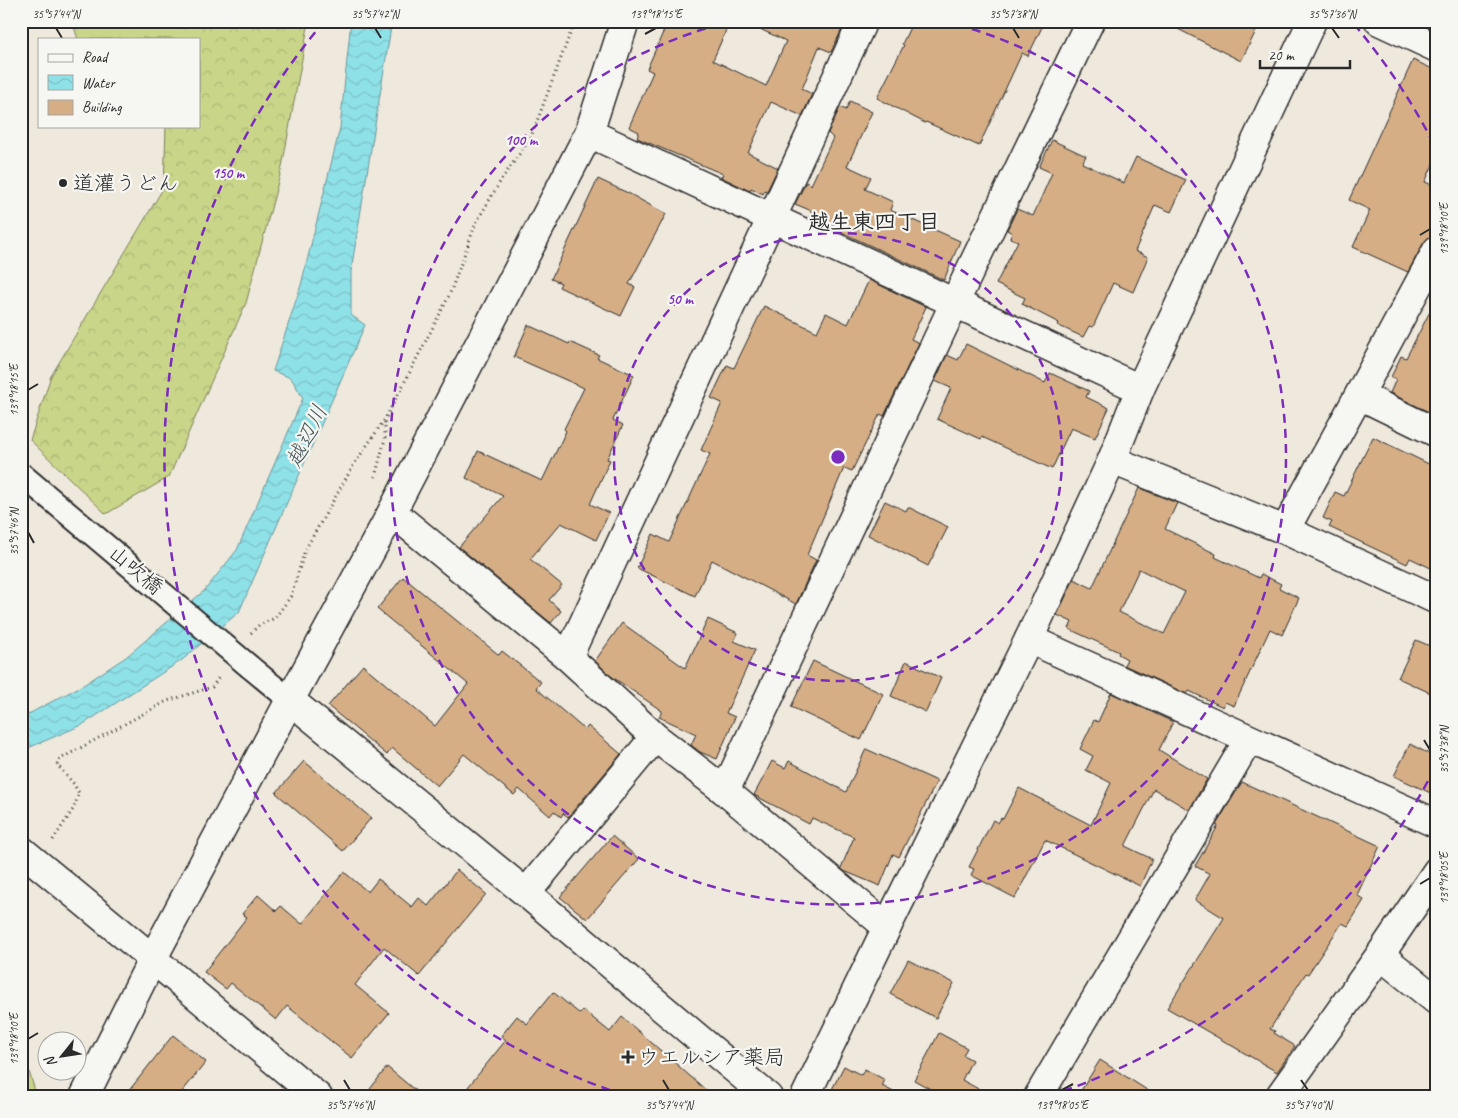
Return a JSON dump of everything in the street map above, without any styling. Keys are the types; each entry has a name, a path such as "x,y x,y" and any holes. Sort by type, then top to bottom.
{"street":[{"path":"84,1097 153,958 392,512 589,133 625,21"},
{"path":"568,657 863,21"},
{"path":"725,791 955,302 1090,21"},
{"path":"805,1097 1029,639 1112,460 1140,389 1312,21"},
{"path":"1378,21 1437,48"},
{"path":"589,133 1140,389"},
{"path":"1284,530 1437,250"},
{"path":"1359,395 1437,433"},
{"path":"1112,460 1284,530 1437,600"},
{"name":"山吹橋","path":"21,474 290,700"},
{"path":"392,512 568,657 655,737 725,791 887,927"},
{"path":"1029,639 1437,824"},
{"path":"290,700 526,893 768,1097"},
{"path":"526,893 655,737"},
{"path":"1038,1097 1249,739"},
{"path":"21,850 318,1097"},
{"path":"1279,1097 1437,871"},
{"path":"1380,955 1437,1001"}],"path":[{"path":"247,637 259,625 275,618 291,596 305,550 353,466 385,419 449,296 476,223 500,182 531,137 575,21"},
{"path":"49,846 74,808 79,793 57,765 60,758 166,701 212,687 225,670"}],"green space":[{"path":"75,21 309,21 282,167 246,303 169,477 106,514 30,440 51,376 164,187 166,128 200,128 200,38 78,38 74,27"},
{"path":"21,1055 24,1056 37,1097 21,1097"}],"water":[{"name":"越辺川","path":"351,21 392,21 351,271 351,315 365,325 239,612 182,660 82,725 21,751 21,718 85,684 126,657 205,590 237,550 303,398 291,378 273,371 301,285 340,128"}],"building":[{"path":"668,21 730,21 713,60 766,86 786,41 742,21 846,21 831,52 819,47 802,89 812,94 802,116 771,102 748,153 778,168 767,191 765,190 763,194 751,188 750,191 721,177 723,174 637,138 639,132 629,127 653,72 647,69"},
{"path":"913,21 1045,21 1028,56 1022,53 979,146 925,123 877,98 904,45 902,44"},
{"path":"1162,21 1261,21 1241,61"},
{"path":"1413,60 1437,71 1437,156 1425,182 1437,187 1437,234 1429,237 1424,242 1408,272 1353,247 1370,210 1349,200"},
{"path":"850,101 872,112 847,166 871,177 865,189 893,202 890,210 960,241 944,280 809,217 812,211 795,204 806,182 811,185 833,138 828,133 840,107 846,110"},
{"path":"1052,140 1086,156 1082,163 1124,183 1136,157 1186,180 1171,212 1155,205 1135,251 1148,257 1133,292 1113,283 1093,327 1089,326 1083,337 1057,325 1059,323 1022,304 1025,298 996,284 1018,241 1010,238 1012,233 1007,230 1017,209 1033,216 1052,173 1039,167"},
{"path":"598,179 666,214 629,284 635,287 621,316 559,287 561,283 551,279"},
{"path":"869,280 926,307 911,339 919,343 884,416 880,414 852,471 844,468 807,555 816,560 796,604 712,560 695,596 637,568 653,534 669,542 710,454 701,450 722,403 711,398 727,365 734,368 764,306 817,332 826,313 848,324"},
{"path":"1437,298 1437,416 1390,393 1396,379 1391,377 1401,356 1406,358"},
{"path":"528,325 569,344 570,342 599,355 597,358 634,375 613,420 623,425 607,459 610,460 590,504 609,513 596,540 561,523 530,559 562,585 549,600 561,611 551,623 459,547 503,496 466,478 478,451 542,481 584,388 514,357"},
{"path":"966,344 1045,383 1050,373 1089,391 1086,397 1109,408 1095,438 1071,428 1052,469 937,419 951,388 935,381 947,355 958,360"},
{"path":"1373,437 1437,468 1437,571 1410,558 1407,564 1329,527 1332,522 1323,518 1335,492 1344,496"},
{"path":"1139,488 1177,503 1165,529 1216,554 1215,557 1259,578 1261,574 1281,584 1279,588 1299,598 1282,635 1270,629 1234,706 1225,702 1223,707 1189,691 1187,694 1124,665 1127,659 1118,654 1119,652 1069,629 1072,622 1057,615 1074,579 1092,588","holes":["1139,569 1185,592 1164,634 1119,612"]},
{"path":"885,501 906,511 908,507 948,527 928,566 868,535"},
{"path":"403,577 499,655 502,651 541,682 536,688 585,730 588,726 621,754 568,817 563,813 561,817 554,811 550,816 519,789 514,795 464,754 437,786 392,748 387,755 328,706 363,665 435,726 468,684 377,609"},
{"path":"708,619 738,633 734,641 755,650 726,713 735,717 717,759 700,752 691,745 696,734 659,717 662,711 611,676 595,661 622,623 685,668"},
{"path":"1416,640 1437,649 1437,696 1398,678"},
{"path":"813,661 883,694 861,740 791,707"},
{"path":"906,661 941,678 926,712 891,696"},
{"path":"1111,693 1173,722 1159,750 1207,779 1189,810 1154,789 1125,846 1152,859 1140,886 1045,840 1015,898 971,875 974,869 969,867 993,820 998,823 1001,818 1003,819 1019,788 1091,825 1111,783 1086,770 1093,756 1080,749 1094,720 1098,722"},
{"path":"1410,744 1437,758 1437,796 1394,776"},
{"path":"866,749 937,781 899,857 893,854 880,886 841,868 854,837 812,818 809,824 754,795 772,761 785,768 789,761 846,792"},
{"path":"304,761 371,818 343,851 276,793"},
{"path":"1242,782 1380,846 1357,895 1364,900 1348,926 1342,923 1308,974 1306,973 1270,1029 1295,1046 1277,1072 1167,1008 1224,918 1195,900 1210,874 1195,866 1218,826 1216,825"},
{"path":"612,836 639,859 587,919 560,897"},
{"path":"457,870 486,894 419,976 384,947 355,985 389,1013 352,1058 287,1006 276,1020 231,983 226,989 204,972 247,917 242,914 258,895 276,911 281,906 302,924 344,872 368,892 378,879 412,907 419,898 428,906"},
{"path":"908,960 954,983 936,1018 890,994"},
{"path":"553,992 580,1014 583,1010 610,1032 622,1017 714,1097 460,1097 506,1040 501,1036 517,1016 527,1024"},
{"path":"939,1033 967,1048 963,1055 972,1060 962,1080 993,1097 945,1097 914,1080"},
{"path":"173,1035 206,1062 178,1097 124,1097"},
{"path":"1100,1060 1158,1097 1077,1097"},
{"path":"844,1066 861,1075 865,1069 885,1080 882,1086 903,1097 828,1097"},
{"path":"387,1067 423,1097 364,1097"}],"place":[{"name":"道灌うどん","path":"63,183"},
{"name":"ウエルシア薬局","path":"628,1057"}],"district":[{"name":"越生東四丁目","path":"874,222"}]}
